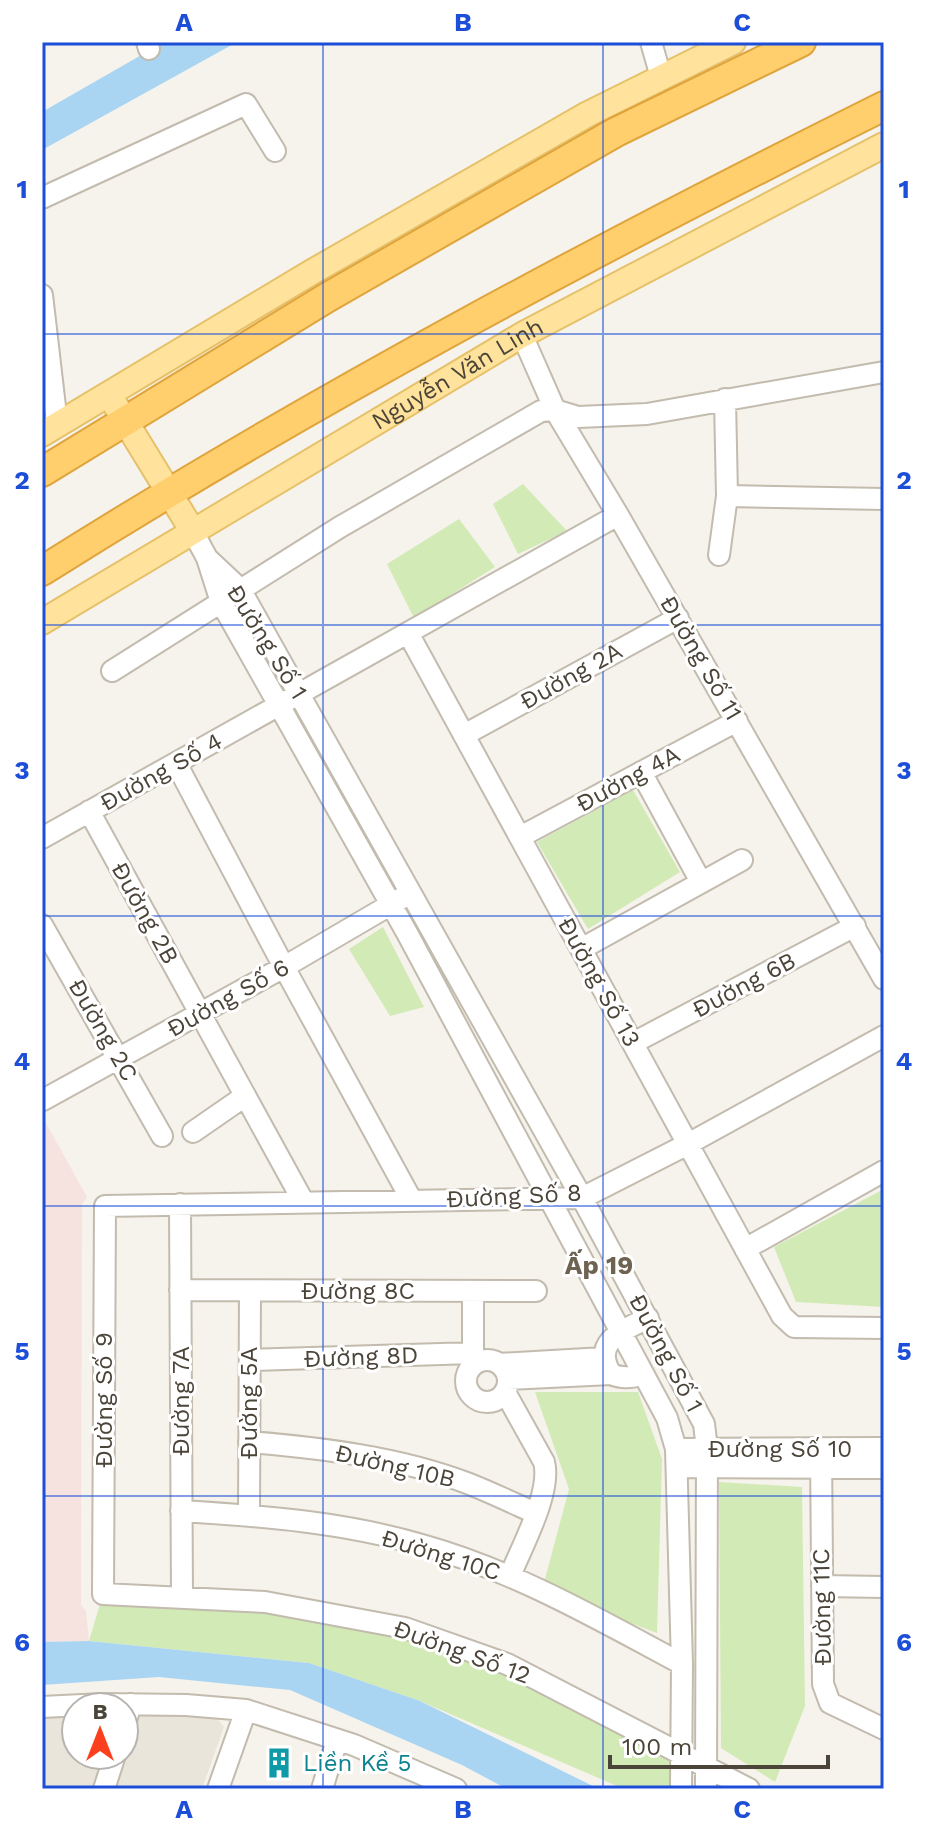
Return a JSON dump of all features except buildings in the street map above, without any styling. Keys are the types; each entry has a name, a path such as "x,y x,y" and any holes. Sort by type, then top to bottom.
{"highway":[{"path":"42,472 328,297 616,132 801,42"},
{"name":"Nguyễn Văn Linh","path":"42,571 170,492 512,298 884,106"}],"main road":[{"path":"50,429 326,264 588,114 733,42"},
{"name":"Nguyễn Văn Linh","path":"42,622 522,335 884,145"},
{"path":"109,395 192,530"}],"street":[{"path":"651,42 661,77"},
{"path":"42,198 246,104 275,151"},
{"path":"42,295 50,429"},
{"name":"Đường Số 11","path":"522,335 555,410 884,979"},
{"path":"112,671 340,527 541,411 555,410 578,417 647,414 884,372"},
{"path":"719,555 727,496 725,399"},
{"path":"727,496 884,499"},
{"name":"Đường Số 4","path":"42,838 618,515"},
{"path":"192,530 207,558"},
{"name":"Đường Số 1","path":"207,558 240,589 582,1198 704,1424 707,1459 706,1789"},
{"name":"Đường Số 1","path":"207,558 221,602 390,904 667,1418 676,1458 682,1664 681,1789"},
{"name":"Đường 2A","path":"464,735 678,618"},
{"name":"Đường Số 13","path":"408,633 782,1316 794,1327 884,1328"},
{"name":"Đường 4A","path":"520,837 737,721"},
{"path":"176,763 412,1201"},
{"path":"641,772 701,882"},
{"name":"Đường 2B","path":"89,811 303,1201"},
{"path":"581,949 742,860"},
{"name":"Đường Số 6","path":"43,1100 411,893"},
{"name":"Đường 2C","path":"42,925 162,1136"},
{"name":"Đường 6B","path":"633,1043 855,926"},
{"name":"Đường Số 8","path":"105,1206 582,1198 688,1144 884,1036"},
{"path":"193,1132 245,1096"},
{"path":"745,1249 884,1171"},
{"name":"Đường 7A","path":"180,1204 182,1598"},
{"name":"Đường Số 9","path":"103,1594 105,1206"},
{"name":"Đường 8C","path":"180,1290 536,1291"},
{"name":"Đường 5A","path":"249,1515 250,1291"},
{"path":"473,1291 473,1359 466,1378 469,1392 474,1398 494,1401 504,1378"},
{"path":"607,1366 608,1343 621,1332 648,1318"},
{"path":"473,1359 486,1360 504,1378 547,1473 510,1576"},
{"name":"Đường 8D","path":"250,1360 473,1359"},
{"path":"504,1378 607,1366 625,1377 643,1374"},
{"name":"Đường 10B","path":"249,1442 311,1447 387,1461 465,1483 535,1513"},
{"name":"Đường Số 10","path":"676,1458 821,1458 884,1448"},
{"name":"Đường Số 10","path":"821,1458 884,1468"},
{"name":"Đường 11C","path":"821,1458 823,1684 830,1703 884,1729"},
{"name":"Đường 10C","path":"181,1511 337,1525 423,1545 510,1576 682,1664"},
{"path":"822,1586 884,1587"},
{"name":"Đường Số 12","path":"103,1594 265,1602 405,1628 507,1664 749,1789"},
{"path":"140,1704 246,1710 337,1740 444,1787"},
{"path":"218,1789 246,1710"},
{"path":"322,1789 337,1740"}],"shaded area":[{"path":"42,1116 87,1197 82,1204 81,1605 86,1611 89,1641 42,1642"},
{"path":"140,1713 214,1714 224,1727 202,1789 114,1789 120,1771 140,1771"},
{"path":"60,1716 60,1771 99,1771 93,1789 42,1789 42,1717"}],"green space":[{"path":"523,484 567,531 518,554 493,504"},
{"path":"459,519 495,567 414,618 387,564"},
{"path":"633,790 680,872 588,929 537,842"},
{"path":"383,927 424,1007 390,1016 349,949"},
{"path":"884,1189 884,1307 796,1302 774,1247"},
{"path":"535,1392 638,1392 662,1459 657,1633 542,1590 569,1489"},
{"path":"719,1482 802,1487 805,1706 775,1782 721,1748"},
{"path":"103,1594 265,1602 405,1628 682,1754 681,1789 624,1789 420,1701 309,1663 89,1641"}],"water":[{"path":"164,42 237,42 42,150 42,112"},
{"path":"89,1641 309,1663 420,1701 599,1789 507,1789 462,1765 290,1690 159,1677 42,1685 42,1642"}],"place":[{"name":"Liền Kề 5","path":"279,1763"}],"district":[{"name":"Ấp 19","path":"599,1265"}]}
